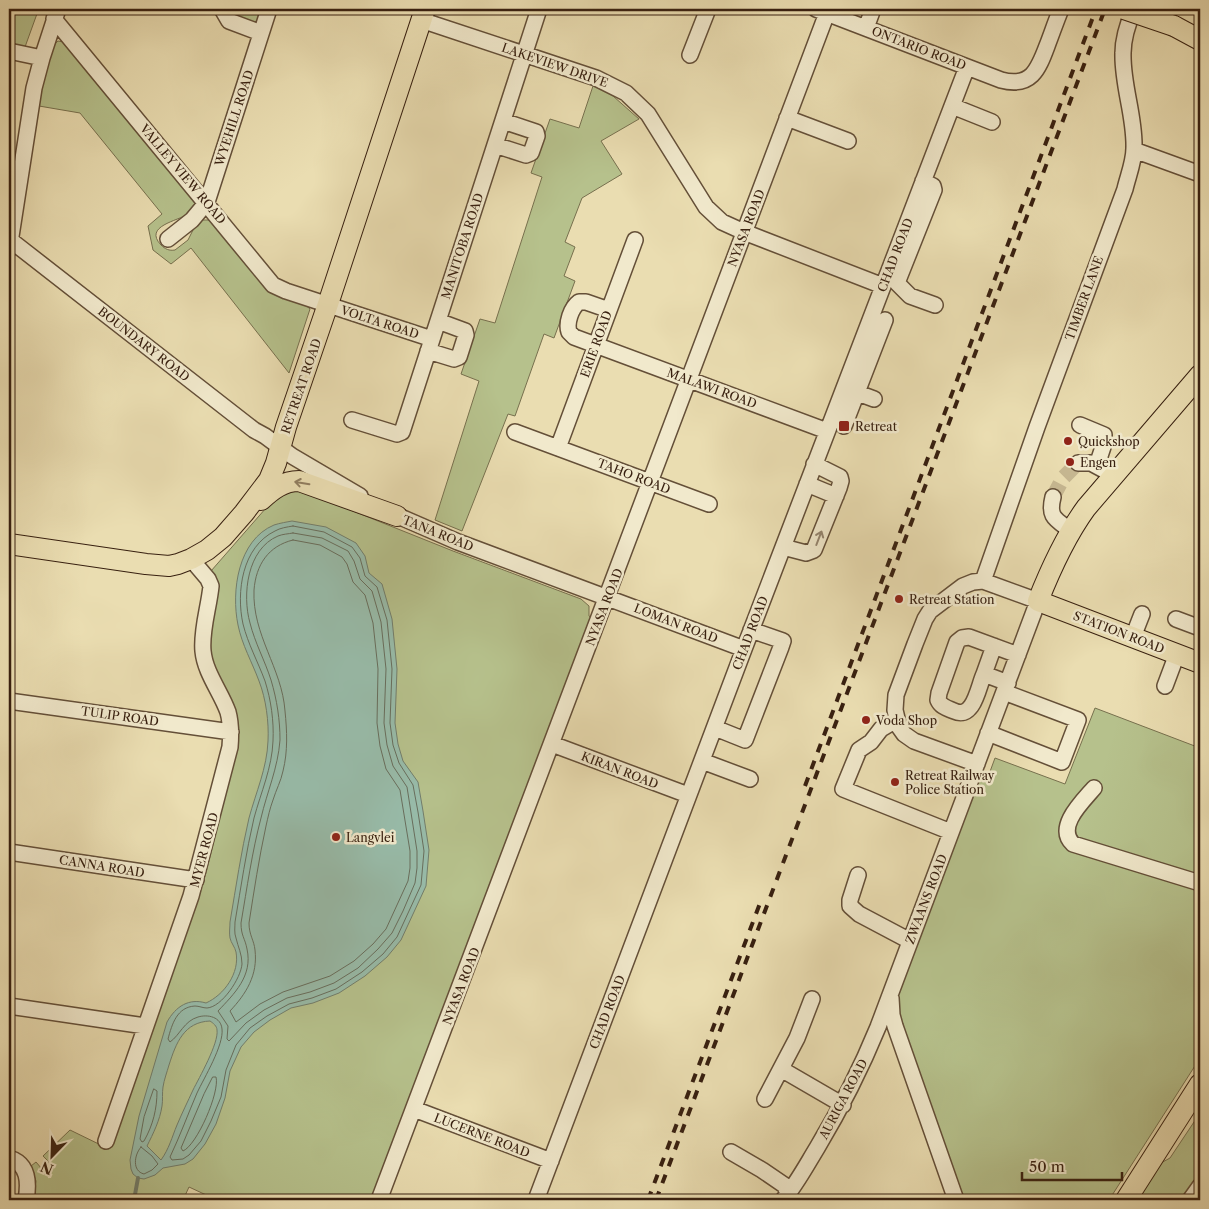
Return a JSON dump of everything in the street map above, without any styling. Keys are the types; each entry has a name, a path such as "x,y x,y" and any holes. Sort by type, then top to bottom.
{"main road":[{"path":"1124,9 1174,26 1200,40"},
{"name":"RETREAT ROAD","path":"9,544 160,566 178,564 191,559 215,544 244,514 269,480 276,463 423,14"},
{"path":"1038,601 1052,566 1070,530 1086,508 1200,376"},
{"path":"244,514 274,489 286,482 295,481 307,483 397,516"},
{"name":"STATION ROAD","path":"1038,601 1200,663"},
{"path":"1126,1200 1200,1084"}],"street":[{"path":"222,9 229,21 261,33"},
{"name":"WYEHILL ROAD","path":"206,202 269,9"},
{"name":"MANITOBA ROAD","path":"352,420 401,434 540,9"},
{"path":"690,55 708,9"},
{"path":"866,28 874,9"},
{"name":"ONTARIO ROAD","path":"821,11 1004,81 1013,82 1024,81 1033,76 1040,65 1061,9"},
{"name":"TIMBER LANE","path":"983,581 1037,427 1125,189 1134,150 1134,134 1123,53 1126,30 1134,9"},
{"name":"NYASA ROAD","path":"379,1200 608,597 787,118 821,11"},
{"path":"9,243 34,88 56,14"},
{"name":"VALLEY VIEW ROAD","path":"56,14 273,285 328,304"},
{"name":"LAKEVIEW DRIVE","path":"423,14 525,54 596,78 626,93 648,114 706,207 722,222 883,286"},
{"path":"9,51 42,58"},
{"name":"CHAD ROAD","path":"536,1200 814,464 827,431 850,390 883,286 967,67"},
{"path":"952,106 992,122"},
{"path":"787,118 848,141"},
{"path":"495,145 528,156 532,153 537,136 536,132 503,121"},
{"path":"1134,150 1200,174"},
{"path":"923,181 932,185 934,190 897,283 910,296 935,305"},
{"path":"168,239 192,220 206,202"},
{"name":"ERIE ROAD","path":"558,448 635,240"},
{"name":"BOUNDARY ROAD","path":"9,243 239,419 280,448"},
{"name":"MALAWI ROAD","path":"609,310 582,301 575,305 573,309 567,326 568,332 574,337 827,431"},
{"name":"VOLTA ROAD","path":"328,304 430,345 454,359 459,357 466,335 465,331 438,321"},
{"path":"844,426 850,390 885,320"},
{"path":"850,390 874,399"},
{"path":"1080,425 1104,435 1103,447 1097,465"},
{"name":"TAHO ROAD","path":"515,432 709,504"},
{"name":"TANA ROAD","path":"280,448 316,471 397,516 458,542 608,597"},
{"path":"1078,463 1084,462 1097,465 1112,478"},
{"path":"783,547 806,553 814,550 836,496 842,478 814,464"},
{"path":"807,484 836,496"},
{"path":"1053,497 1050,507 1053,517 1070,530"},
{"name":"MYER ROAD","path":"106,1141 196,880 230,747 231,732 228,712 203,652 203,639 211,586 208,579 191,559"},
{"path":"977,764 908,738 896,720 896,695 928,613 963,586 983,581 1038,601"},
{"name":"LOMAN ROAD","path":"608,597 744,649"},
{"name":"ZWAANS ROAD","path":"956,1200 895,1026 892,1015 891,992 1038,601"},
{"path":"1133,637 1142,614"},
{"path":"1176,619 1200,628"},
{"path":"714,728 745,740 781,647 782,641 751,630"},
{"path":"994,646 972,705 966,712 958,713 942,706 938,700 939,693 960,640 965,636 969,637 994,646 1018,655"},
{"path":"1165,686 1177,654"},
{"path":"984,674 1006,687 1078,720 1062,762 988,734"},
{"name":"TULIP ROAD","path":"9,701 231,732"},
{"path":"896,720 881,729 872,742 859,750 843,789 951,832"},
{"name":"KIRAN ROAD","path":"552,744 688,796"},
{"path":"702,761 750,779"},
{"path":"1094,788 1069,821 1067,833 1070,841 1078,846 1200,883"},
{"name":"CANNA ROAD","path":"9,852 196,880"},
{"path":"858,875 850,906 859,914 910,941"},
{"name":"AURIGA ROAD","path":"788,1198 842,1105 868,1051 891,992"},
{"path":"765,1099 797,1038 812,999"},
{"path":"9,1006 145,1026"},
{"path":"781,1069 842,1105"},
{"name":"LUCERNE ROAD","path":"414,1109 551,1161"},
{"path":"731,1152 784,1185 788,1198"},
{"path":"9,1158 18,1163 26,1172 29,1182 26,1200"},
{"path":"1190,1200 1200,1186"}],"green space":[{"path":"9,9 36,9 38,11 25,47 9,45"},
{"path":"223,9 268,9 260,32"},
{"path":"58,41 64,42 195,201 193,208 188,214 159,229 156,233 161,245 164,248 175,250 188,240 200,220 210,220 310,309 289,373 191,248 171,264 153,250 148,226 162,214 80,113 39,106 47,61"},
{"path":"593,86 613,96 639,119 601,141 622,174 582,198 565,242 575,247 564,276 575,281 554,338 544,334 515,416 508,414 462,531 435,520 479,381 461,374 480,319 495,323 542,177 531,173 550,119 579,128"},
{"path":"295,490 308,493 453,551 581,599 589,606 589,616 592,618 372,1200 217,1200 189,1187 183,1200 33,1200 36,1181 31,1166 36,1162 42,1169 49,1162 43,1156 70,1130 109,1149 206,873 238,743 236,715 210,656 211,571 266,508 281,494"},
{"path":"1095,708 1200,748 1200,1058 1109,1200 963,1200 898,1011 898,988 980,774 988,777 995,758 1065,784"},
{"path":"1200,1113 1200,1173 1183,1200 1137,1200 1159,1164 1170,1158"}],"water":[{"name":"Langvlei","path":"292,521 326,527 356,543 365,556 369,573 382,584 392,619 397,669 395,723 398,744 403,761 418,782 429,850 426,886 401,940 387,957 365,976 339,993 313,1003 291,1008 270,1020 254,1032 241,1047 230,1071 225,1098 216,1124 205,1144 193,1159 185,1164 163,1168 155,1175 144,1179 138,1178 133,1174 130,1160 139,1116 167,1022 174,1012 183,1005 194,1002 206,1003 219,995 229,982 236,968 236,952 230,938 230,922 246,831 266,761 268,734 264,695 238,625 236,612 237,582 245,554 252,542 262,532 274,525","holes":["210,1021 217,1029 215,1043 161,1160 147,1146 160,1116 163,1084 172,1057 178,1042 187,1030 201,1022"]}],"waterway":[{"path":"134,1200 138,1178"}],"tunnel":[{"path":"1053,497 1063,478 1078,463"}],"railway":[{"path":"805,786 1096,9"},
{"path":"656,1200 1105,9"},
{"path":"648,1200 762,898"}],"place":[{"name":"Retreat","path":"844,426"},
{"name":"Quickshop","path":"1068,441"},
{"name":"Engen","path":"1070,462"},
{"name":"Retreat Station","path":"899,599"},
{"name":"Voda Shop","path":"866,720"},
{"name":"Retreat Railway Police Station","path":"895,782"},
{"name":"Langvlei","path":"336,837"}]}
